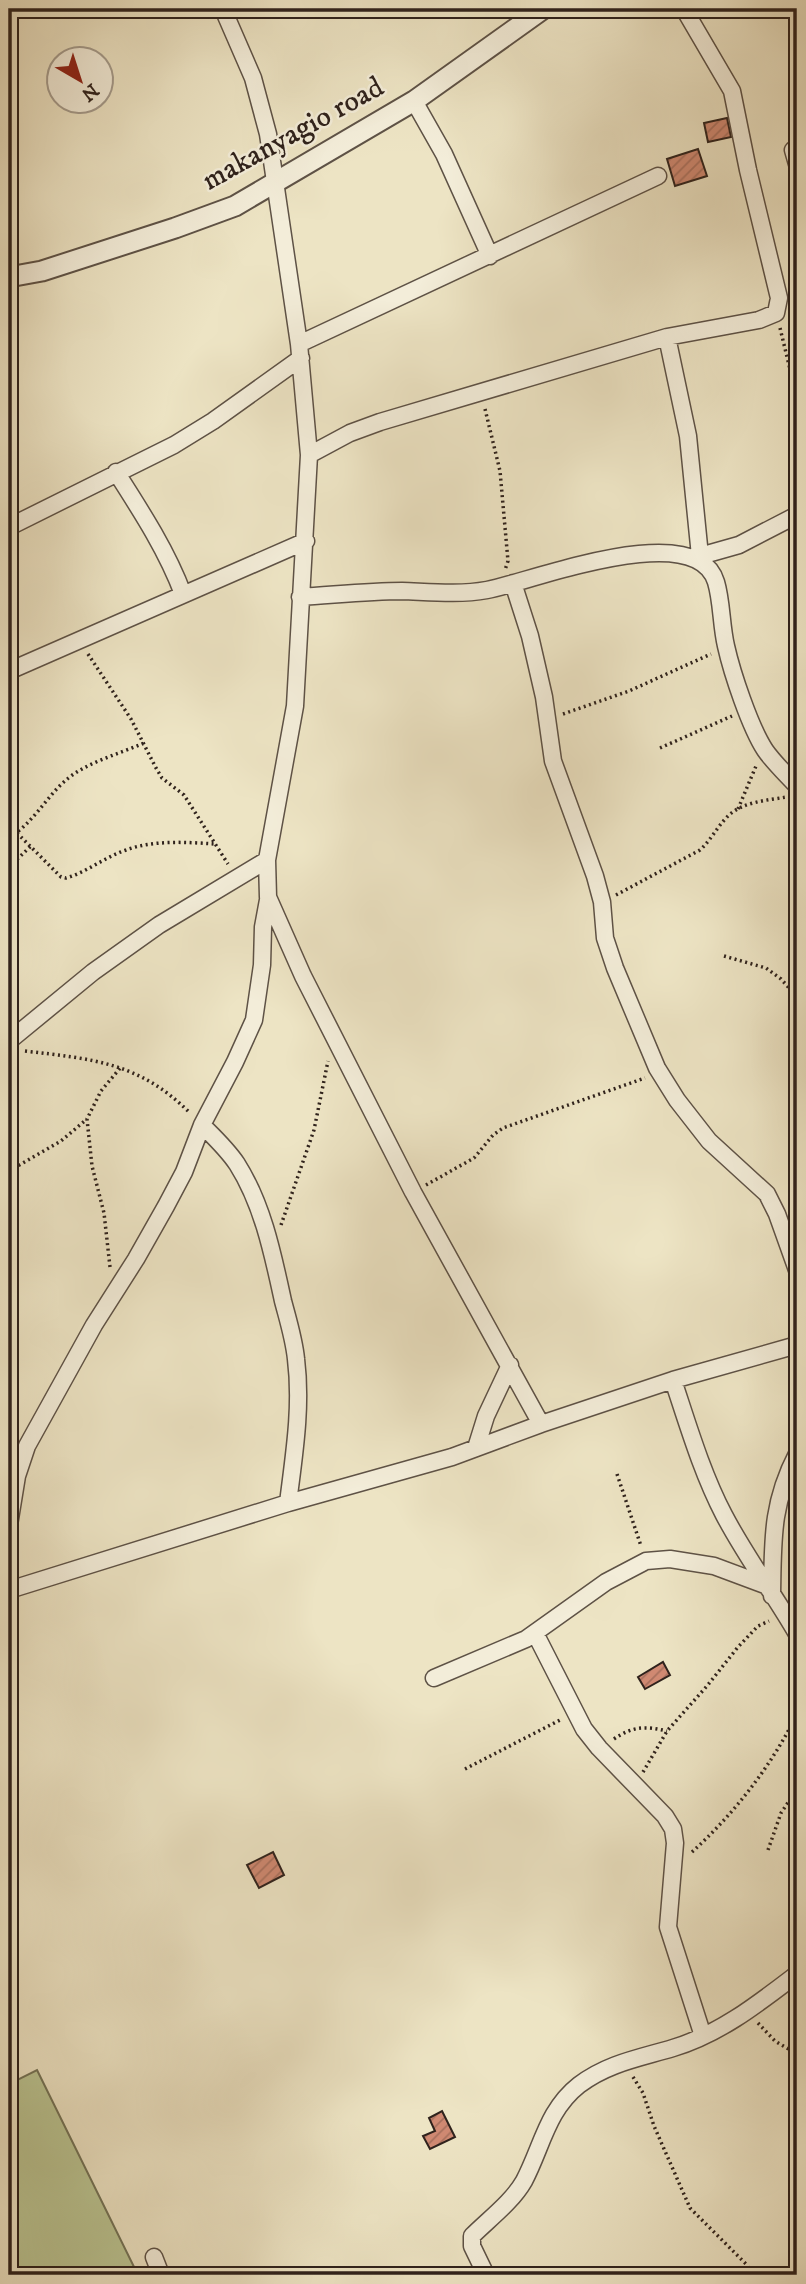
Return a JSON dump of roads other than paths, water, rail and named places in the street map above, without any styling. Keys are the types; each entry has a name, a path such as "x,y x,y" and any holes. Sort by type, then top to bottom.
{"street":[{"path":"9,1525 17,1476 26,1447 184,1172 202,1125 254,1020 262,965 263,927 268,897 267,860 295,706 309,455 300,351 276,183 259,97 223,9"},
{"name":"makanyagio road","path":"9,277 42,271 235,206 414,101 543,9"},
{"path":"309,455 351,433 380,422 667,337 758,320 776,313 779,298 732,91 684,9"},
{"path":"414,101 444,154 490,256"},
{"path":"9,527 174,445 213,421 300,351 658,176"},
{"path":"667,337 688,436 696,557 716,580 726,647 747,710 764,748 797,786"},
{"path":"116,472 150,526 183,594"},
{"path":"300,597 399,591 455,593 486,590 557,569 623,556 659,554 696,557 739,545 797,515"},
{"path":"9,671 306,541"},
{"path":"513,583 530,636 554,761 602,902 605,938 660,1072 709,1141 767,1194 777,1213 797,1270"},
{"path":"15,1046 93,972 159,925 267,860"},
{"path":"268,897 281,931 413,1192 541,1424"},
{"path":"202,1125 224,1146 244,1177 270,1245 296,1358 296,1440 288,1503"},
{"path":"9,1590 288,1503 452,1457 673,1380 797,1345"},
{"path":"476,1448 486,1416 510,1365"},
{"path":"673,1380 694,1443 723,1513 797,1634"},
{"path":"769,1591 774,1516 780,1493 797,1454"},
{"path":"434,1678 506,1649 535,1633 606,1582 646,1561 670,1559 714,1566 769,1591"},
{"path":"535,1633 584,1729 665,1816 673,1829 675,1867 668,1927 703,2036"},
{"path":"486,2275 472,2246 472,2236 523,2182 554,2111 578,2086 621,2061 674,2048 703,2036 748,2011 797,1974"},
{"path":"154,2257 161,2275"}]}
